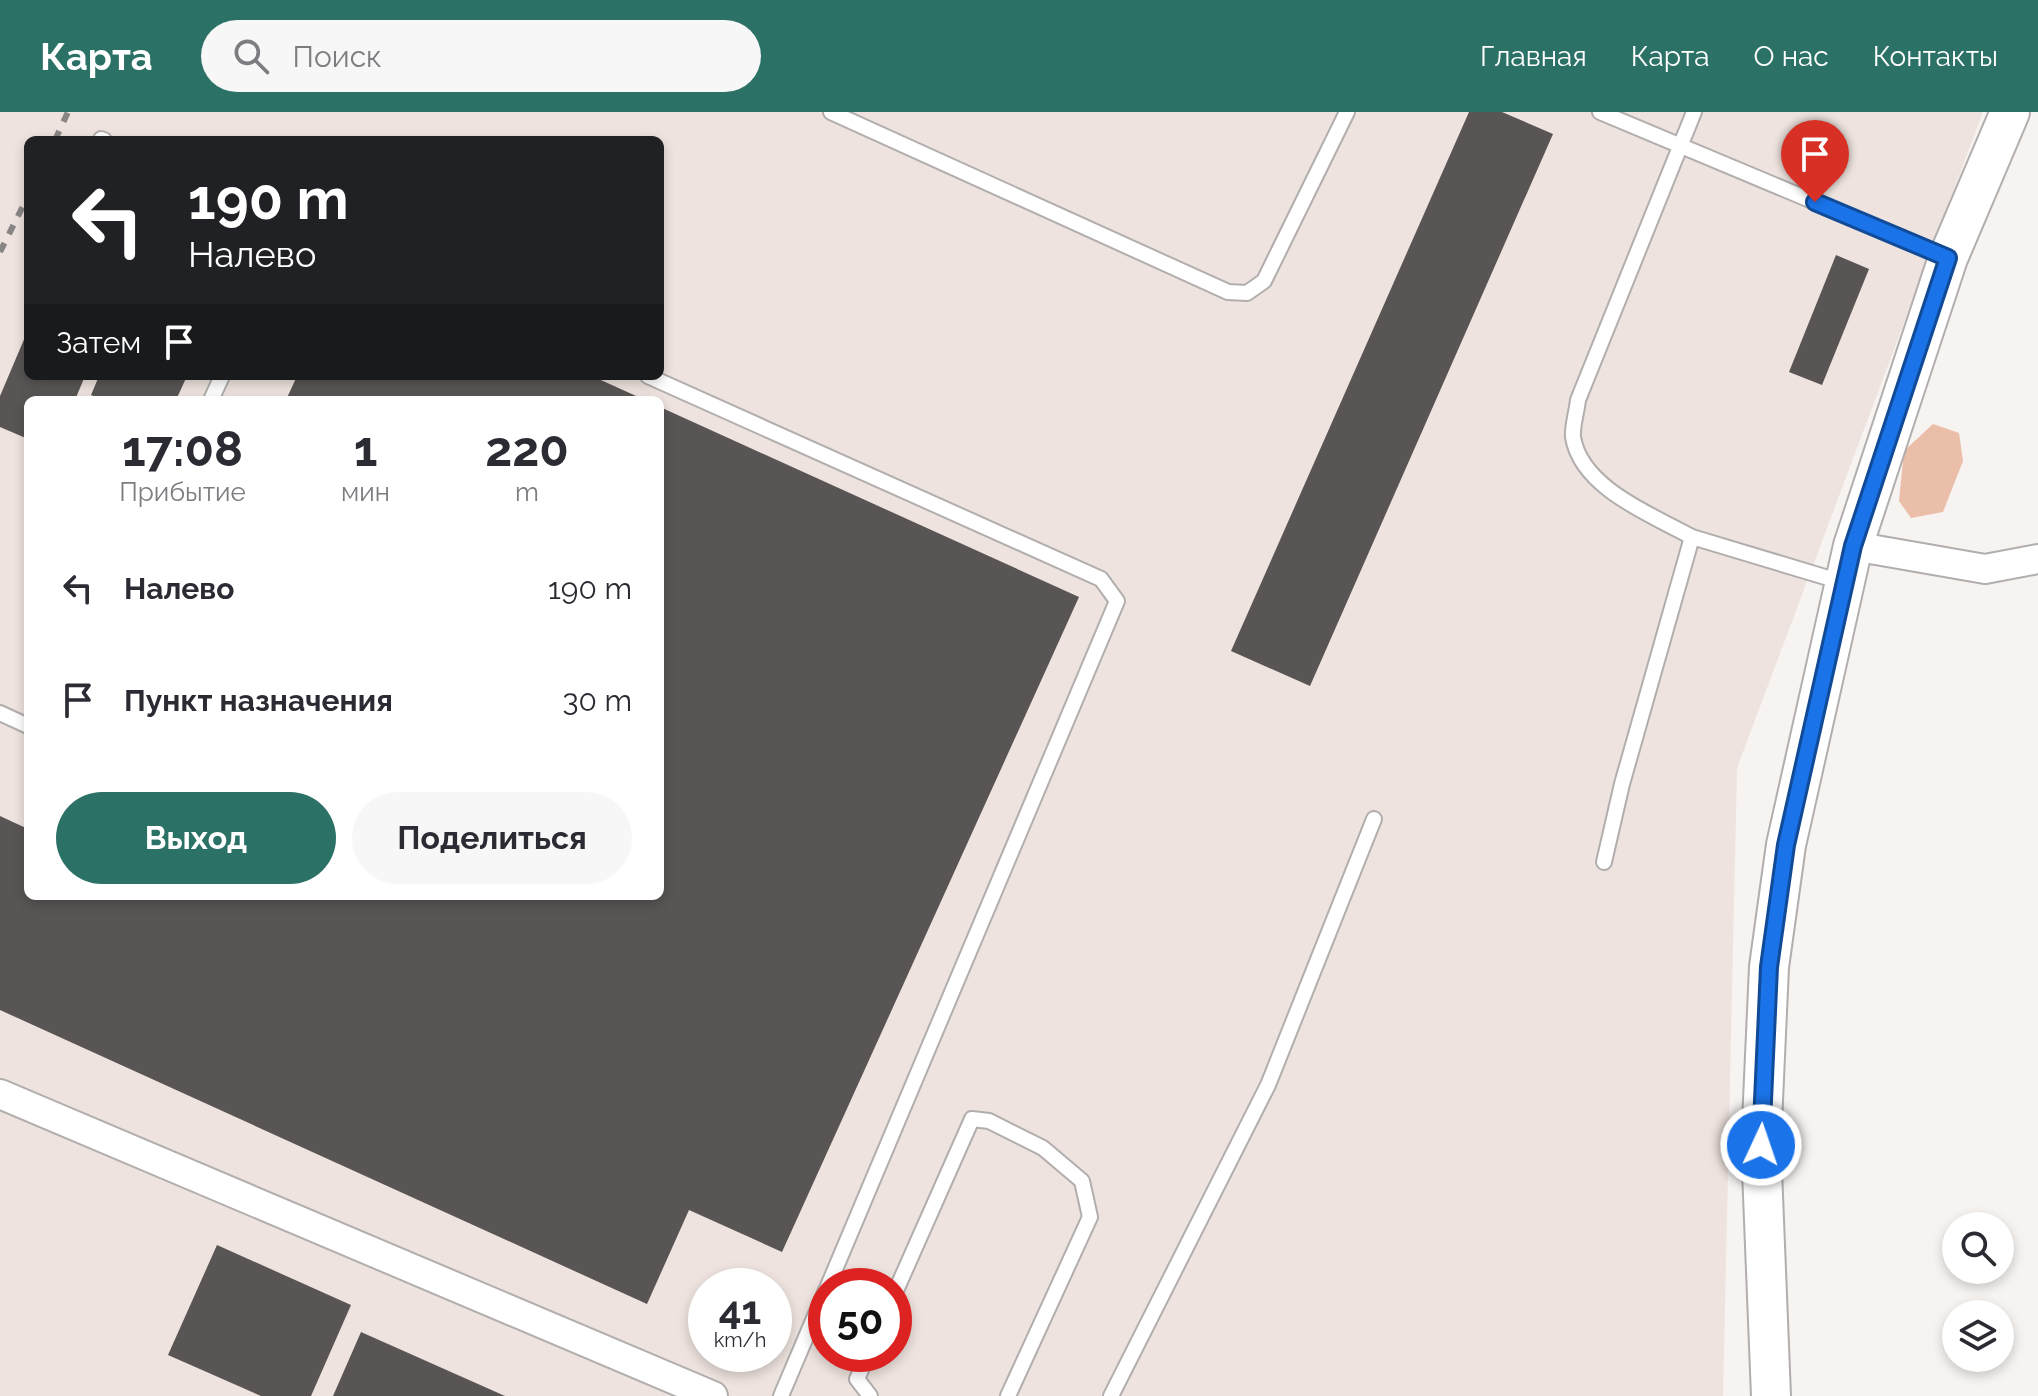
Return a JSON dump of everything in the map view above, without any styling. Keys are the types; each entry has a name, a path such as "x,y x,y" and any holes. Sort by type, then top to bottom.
{"main road":[{"path":"1771,1396 1761,1145 1769,967 1786,845 1853,546 1948,258 2010,112"}],"street":[{"path":"1853,546 1985,569 2038,559"},
{"path":"0,1094 713,1396"}],"lane":[{"path":"831,112 1228,292 1247,293 1264,281 1347,112"},
{"path":"1600,112 1948,258"},
{"path":"1694,112 1578,400 1573,436 1584,469 1619,496 1692,537 1845,583"},
{"path":"657,380 1101,579 1117,601 835,1268"},
{"path":"1604,862 1622,784 1692,537"},
{"path":"0,713 24,724"},
{"path":"1111,1396 1268,1085 1374,819"},
{"path":"906,1268 972,1119 989,1121 1043,1148 1082,1181 1090,1217 1008,1396"},
{"path":"781,1396 808,1333"},
{"path":"860,1372 857,1379 870,1396"}],"shaded area":[{"path":"0,112 1983,112 1737,768 1723,1396 0,1396"},
{"path":"1933,424 1959,433 1963,461 1943,512 1911,518 1899,501 1904,451"}],"building":[{"path":"1469,112 1502,112 1553,134 1310,686 1231,651"},
{"path":"1836,255 1869,269 1822,385 1789,372"},
{"path":"24,339 24,380 83,380 77,396 24,396 24,437 0,427 0,396"},
{"path":"97,380 185,380 178,396 91,395"},
{"path":"295,380 601,380 636,396 288,396"},
{"path":"664,409 1079,597 782,1252 689,1210 647,1304 0,1010 0,816 24,827 24,900 664,900"},
{"path":"217,1245 351,1305 311,1396 261,1396 168,1355"},
{"path":"361,1332 505,1396 333,1396"}],"railway":[{"path":"57,136 68,112"},
{"path":"0,252 24,204"}],"route":[{"path":"1761,1145 1769,967 1786,845 1853,546 1948,258 1815,202"}]}
